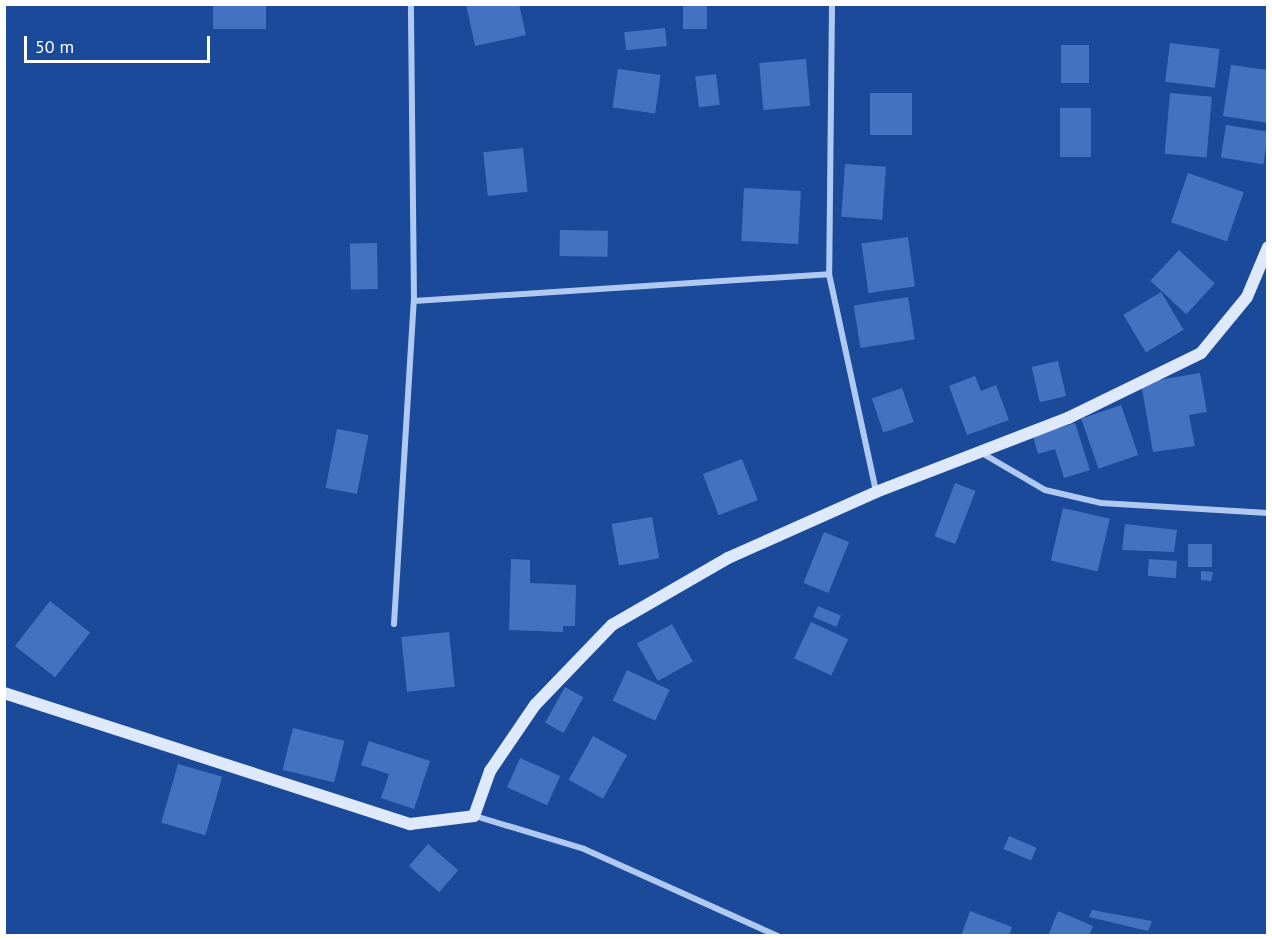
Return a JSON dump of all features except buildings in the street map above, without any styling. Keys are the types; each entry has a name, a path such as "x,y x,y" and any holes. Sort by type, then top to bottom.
{"street":[{"path":"394,624 414,301 411,4"},
{"path":"832,4 828,274 876,492"},
{"path":"474,816 490,771 535,705 612,625 728,558 876,492 1068,418 1201,353 1247,297 1268,248"},
{"path":"414,301 828,274"},
{"path":"979,452 1045,490 1101,503 1268,513"},
{"path":"4,693 410,824 474,816 584,849 778,936"}]}
